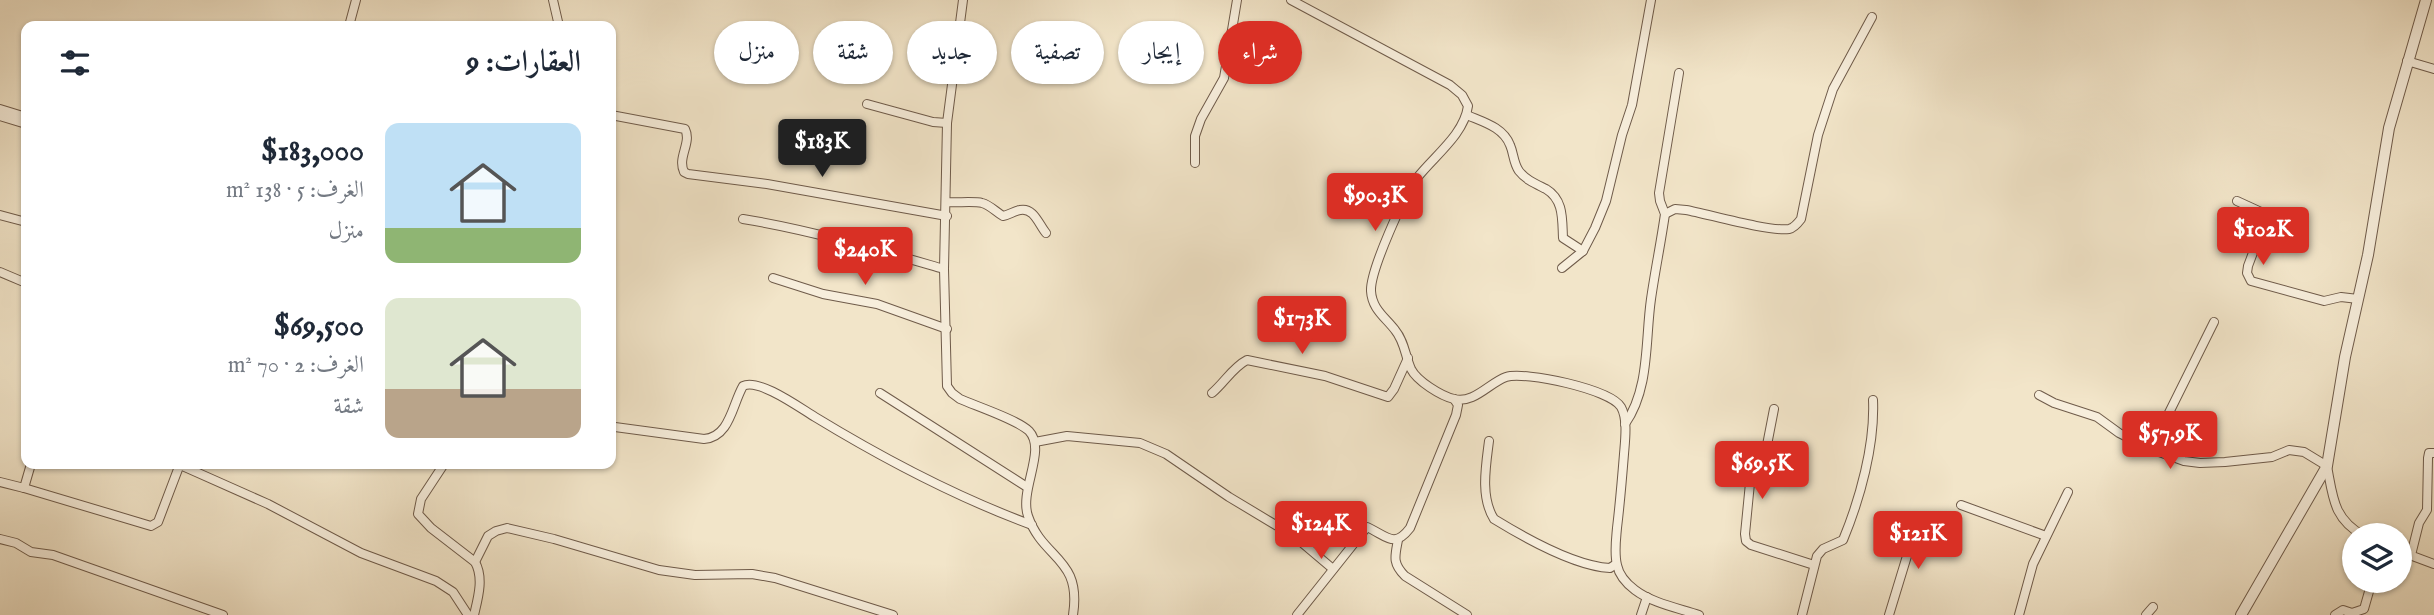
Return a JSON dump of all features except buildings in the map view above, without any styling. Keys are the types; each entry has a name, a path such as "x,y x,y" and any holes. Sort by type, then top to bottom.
{"street":[{"path":"350,21 356,0"},
{"path":"553,0 558,21"},
{"path":"963,0 947,123 944,269 947,386 960,399 1018,424 1029,432 1035,442 1026,506 1032,525 1072,578 1076,595 1075,614"},
{"path":"1195,163 1195,136 1201,119 1224,78 1237,0"},
{"path":"1291,0 1450,85 1462,95 1468,106 1461,126 1410,189 1376,270 1371,289 1378,313 1400,337 1412,369 1420,380 1454,400 1458,405 1456,415 1410,528 1402,539 1388,538 1367,527 1297,615"},
{"path":"1562,268 1583,251 1599,219 1632,105 1651,0"},
{"path":"2241,615 2327,466 2345,357 2368,255 2389,128 2426,0"},
{"path":"1665,214 1675,209 1772,228 1790,229 1796,225 1801,219 1818,135 1833,89 1872,17"},
{"path":"2407,61 2434,69"},
{"path":"1625,424 1633,413 1639,396 1650,301 1665,214 1659,193 1679,73"},
{"path":"867,104 933,122 947,123"},
{"path":"0,109 21,115"},
{"path":"1467,115 1501,131 1511,146 1512,159 1520,172 1553,195 1558,202 1563,213 1563,238 1583,251"},
{"path":"0,116 21,122"},
{"path":"616,116 685,129 688,135 681,163 684,172 688,174 767,184 947,216"},
{"path":"2237,201 2261,212 2266,218 2248,266 2247,272 2251,281 2324,301 2341,297 2358,299"},
{"path":"946,202 979,202 1003,216 1018,209 1027,210 1046,233"},
{"path":"0,215 21,221"},
{"path":"743,219 845,241 944,269"},
{"path":"0,272 21,281"},
{"path":"773,278 823,294 877,304 947,328"},
{"path":"2151,449 2214,322"},
{"path":"1212,393 1224,384 1238,365 1247,360 1325,376 1388,397 1408,358"},
{"path":"1454,400 1469,399 1509,376 1527,376 1590,389 1607,395 1621,407 1625,424 1616,564 1622,578 1647,597 1699,615"},
{"path":"616,427 713,438 722,433 743,386 754,384 780,396 919,476 1032,525"},
{"path":"880,393 1027,487"},
{"path":"2039,395 2054,403 2097,417 2119,433 2184,461 2200,463 2272,457 2289,450 2304,452 2327,466 2334,501 2340,517 2346,523"},
{"path":"1802,615 1817,556 1823,549 1843,540 1849,524 1870,447 1874,424 1873,400"},
{"path":"1774,409 1768,445 1750,484 1746,538 1751,545 1814,565"},
{"path":"1035,442 1068,436 1149,446 1166,454 1229,497 1294,536 1333,569"},
{"path":"1489,441 1485,475 1489,511 1494,519 1557,552 1594,566 1610,568 1616,564"},
{"path":"2412,551 2419,523 2427,510 2428,458 2430,453 2434,453"},
{"path":"24,488 30,469"},
{"path":"0,482 151,526 158,522 177,469"},
{"path":"190,469 278,509 360,553 436,581 453,592 468,615"},
{"path":"441,469 421,499 418,514 431,528 475,562 480,580 474,615"},
{"path":"2020,615 2034,564 2068,492"},
{"path":"1961,505 2046,536"},
{"path":"1889,615 1907,556 1911,520"},
{"path":"475,562 488,537 507,528 659,570 695,575 752,574 775,578 893,615"},
{"path":"0,539 16,543 30,552 54,555 223,615"},
{"path":"1398,540 1394,560 1398,569 1467,615"},
{"path":"2412,555 2434,564"},
{"path":"2336,615 2343,610 2352,613 2364,609 2369,593"},
{"path":"1641,615 1647,597"},
{"path":"2146,615 2153,607"}]}
